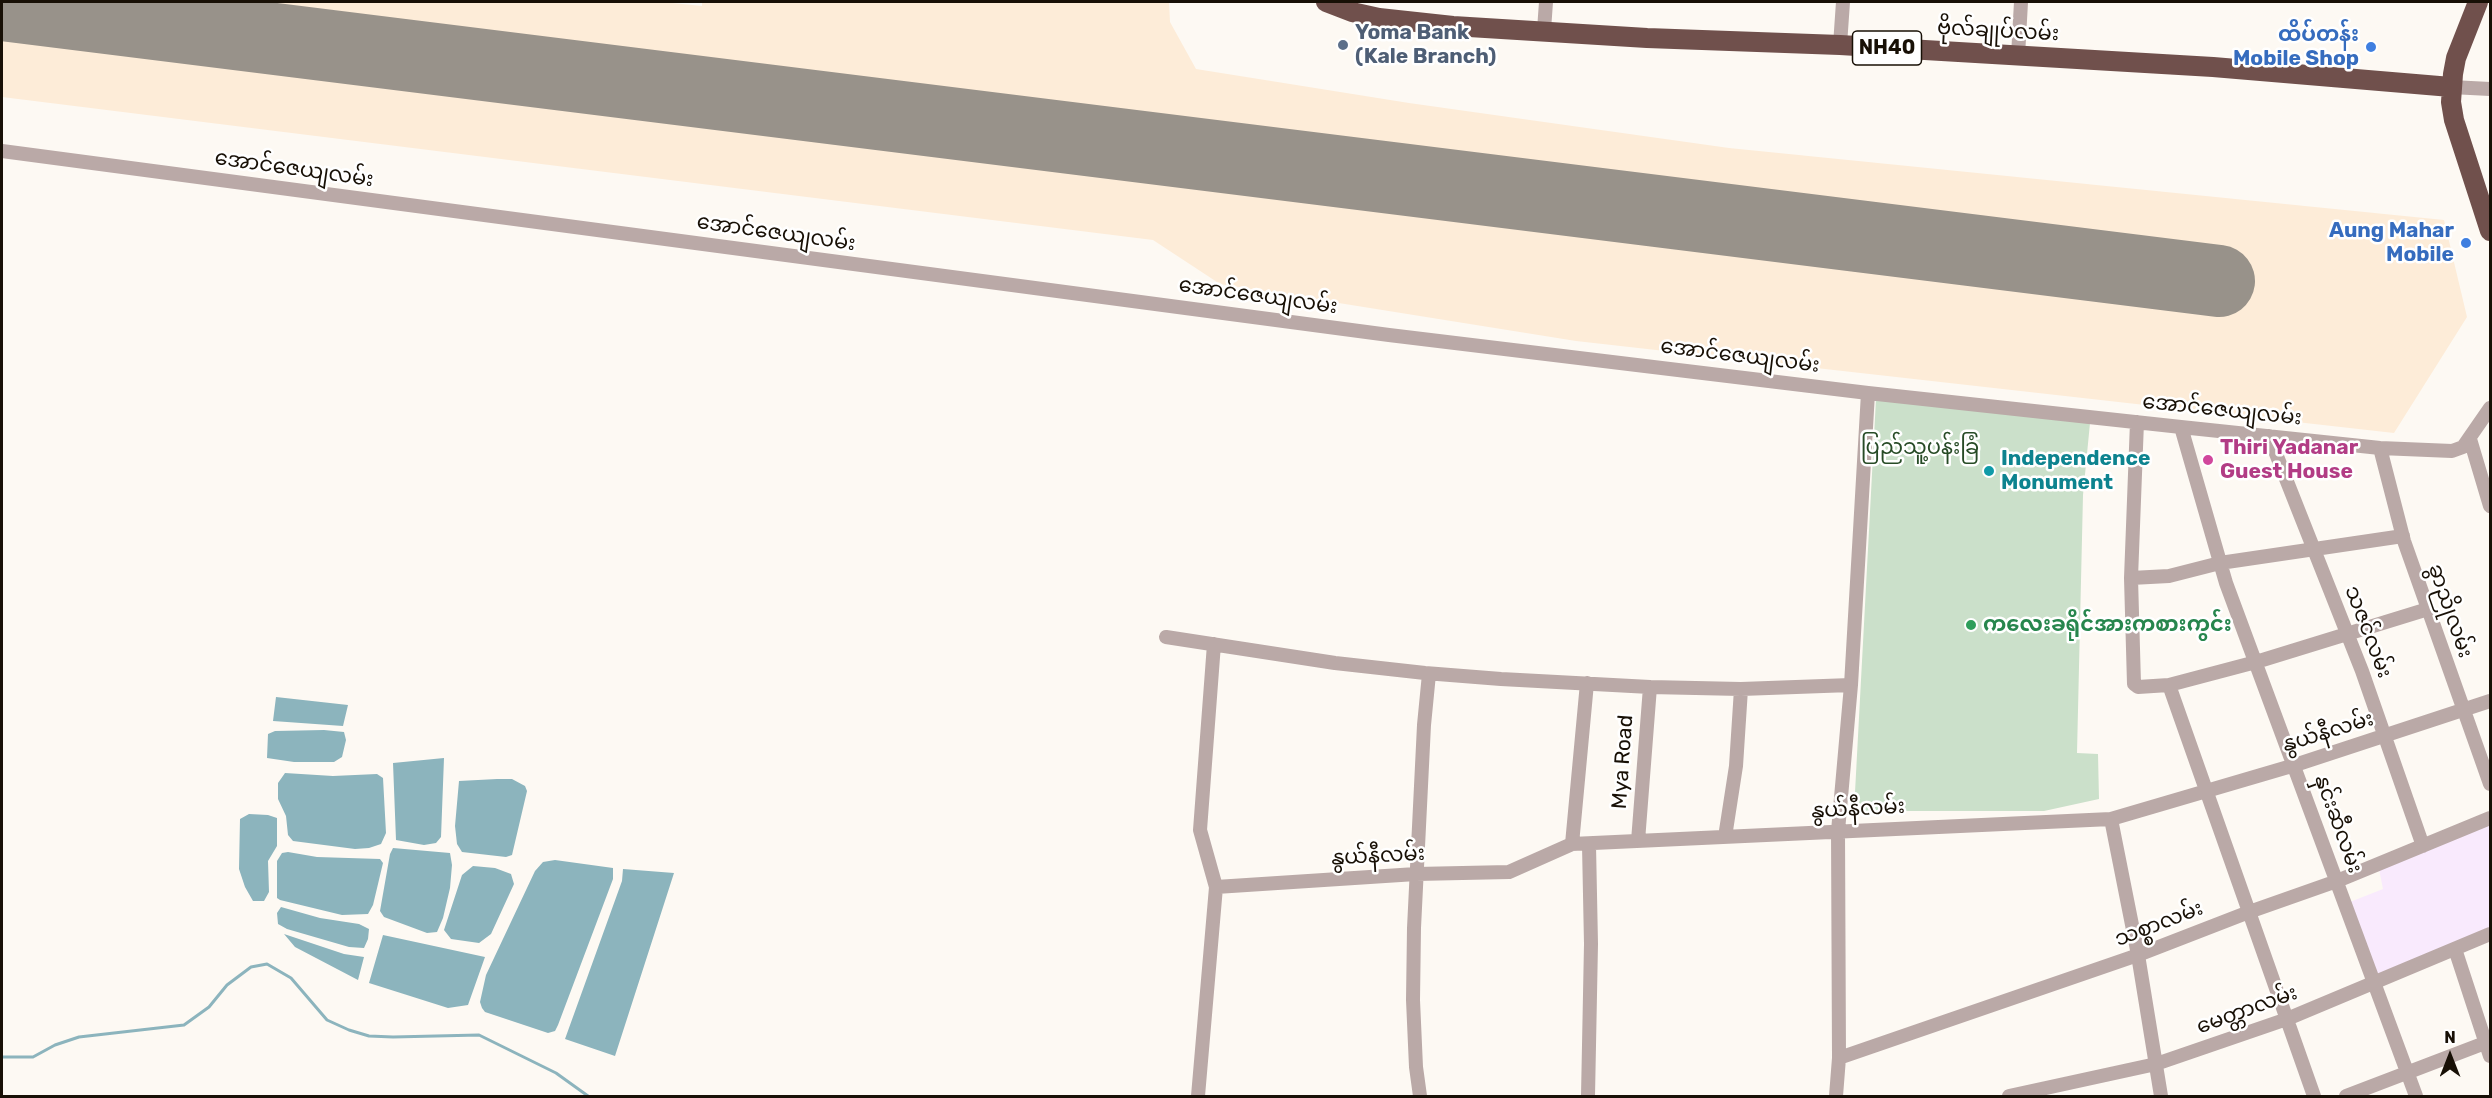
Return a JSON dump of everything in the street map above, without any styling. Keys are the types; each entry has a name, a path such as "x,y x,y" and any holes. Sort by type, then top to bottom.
{"highway":[{"name":"ဗိုလ်ချုပ်လမ်း","path":"1326,2 1378,18 1453,26 1647,38 1840,45 2213,67 2451,87"},
{"path":"2478,2 2457,58 2451,87 2454,120 2490,231"}],"street":[{"path":"1544,30 1546,2"},
{"path":"1840,45 1843,2"},
{"path":"2018,56 2022,2"},
{"name":"ဗိုလ်ချုပ်လမ်း","path":"2451,87 2490,89"},
{"name":"အောင်ဇေယျလမ်း","path":"2,150 1378,333 1868,393 2380,448 2452,451 2463,447 2470,439"},
{"path":"1836,1096 1839,1058 1838,831 1851,685 1868,393"},
{"path":"2490,408 2470,439 2490,506"},
{"path":"2137,422 2131,578 2134,684 2138,687 2169,686 2428,609"},
{"name":"နှင်းဆီလမ်း","path":"2181,427 2220,563 2416,1096"},
{"name":"သဇင်လမ်း","path":"2269,436 2346,633 2423,846"},
{"name":"ခွာညိုလမ်း","path":"2380,448 2403,536 2490,784"},
{"path":"2131,578 2169,576 2220,563 2403,536"},
{"path":"1166,637 1335,663 1430,674 1650,687 1741,689 1851,685"},
{"path":"1198,1096 1216,887 1200,830 1215,644"},
{"path":"1420,1096 1416,1067 1413,1000 1416,874 1424,725 1430,674"},
{"path":"1572,844 1587,683"},
{"path":"2169,686 2208,790 2314,1096"},
{"name":"Mya Road","path":"1638,841 1650,687"},
{"path":"1725,837 1737,766 1741,689"},
{"name":"နွယ်နီလမ်း","path":"1216,887 1416,874 1509,872 1572,844 2111,819 2295,765 2490,701"},
{"name":"သစ္စာလမ်း","path":"1839,1058 2138,956 2249,912 2337,881 2490,818"},
{"path":"2111,819 2162,1096"},
{"path":"1588,1096 1591,944 1589,845"},
{"name":"မေတ္တာလမ်း","path":"2009,1096 2156,1064 2287,1019 2490,934"},
{"path":"2346,1096 2408,1072 2489,1046 2455,949"}],"shaded area":[{"path":"2,2 662,2 702,6 702,2 1169,2 1170,22 1196,69 1409,103 1729,148 2444,220 2467,317 2394,433 1576,341 1220,284 1153,240 2,97"},
{"path":"2490,824 2490,929 2377,978 2350,902 2383,889 2379,869"}],"green space":[{"name":"ကလေးခရိုင်အားကစားကွင်း","path":"1876,399 2090,423 2083,495 2077,753 2098,754 2099,799 2044,811 1854,811"}],"water":[{"path":"276,697 348,705 343,726 273,721"},
{"path":"275,731 344,732 346,740 342,757 334,762 294,762 267,758 268,734"},
{"path":"444,758 441,837 436,843 424,845 396,840 393,763"},
{"path":"285,773 333,776 377,774 383,778 386,833 381,844 355,849 293,841 288,835 286,816 278,799 278,783"},
{"path":"512,779 525,786 527,791 512,855 506,857 462,852 457,844 455,826 459,781"},
{"path":"249,814 277,818 277,846 268,861 269,892 264,901 253,901 239,869 240,819"},
{"path":"393,848 450,853 452,865 450,888 437,932 427,933 384,917 380,911"},
{"path":"282,853 317,857 380,859 383,863 373,905 368,914 342,915 277,898 277,861"},
{"path":"555,860 613,868 613,879 558,1025 555,1031 548,1033 485,1012 480,1002 486,975 535,871 543,862"},
{"path":"473,866 495,868 511,874 514,884 491,934 479,943 451,939 444,930 462,875"},
{"path":"623,869 674,873 615,1056 565,1039 622,881"},
{"path":"281,907 320,918 359,924 369,929 368,939 364,948 349,947 287,929 278,924 277,913"},
{"path":"284,934 344,954 364,957 358,980 295,947"},
{"path":"383,935 485,957 468,1005 448,1008 369,983"}],"waterway":[{"path":"2,1057 33,1057 55,1045 79,1037 184,1025 209,1007 227,985 251,967 267,964 291,978 327,1020 349,1030 369,1036 393,1037 479,1035 556,1073 588,1096"}],"runway":[{"path":"2,5 2219,281"}],"place":[{"name":"Yoma Bank (Kale Branch)","path":"1343,45"},
{"name":"ထိပ်တန်း Mobile Shop","path":"2371,47"},
{"name":"Aung Mahar Mobile","path":"2466,243"},
{"name":"Thiri Yadanar Guest House","path":"2208,460"},
{"name":"Independence Monument","path":"1989,471"},
{"name":"ကလေးခရိုင်အားကစားကွင်း","path":"1971,625"}],"park label":[{"name":"ပြည်သူ့ပန်းခြံ","path":"1920,448"}]}
